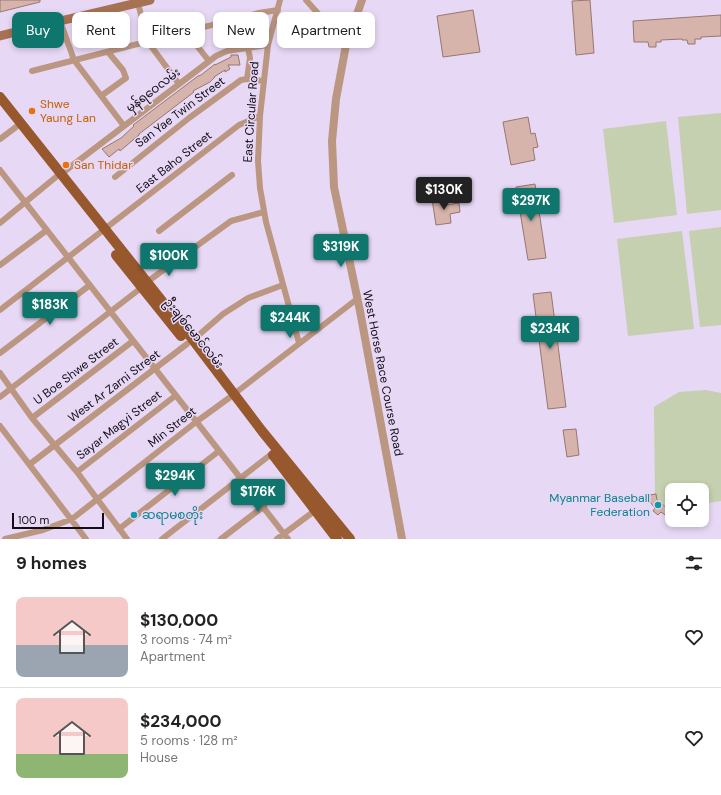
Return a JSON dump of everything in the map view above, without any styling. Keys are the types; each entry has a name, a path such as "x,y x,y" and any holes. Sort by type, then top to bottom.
{"main road":[{"path":"64,20 126,3 138,3 150,0"},
{"path":"0,36 12,33"},
{"name":"ဦးချစ်မောင်လမ်း","path":"0,97 102,232 319,507 337,539"},
{"name":"ဦးချစ်မောင်လမ်း","path":"0,107 59,176"},
{"path":"319,507 350,539"}],"street":[{"name":"East Circular Road","path":"269,42 280,0"},
{"path":"306,0 317,12"},
{"name":"West Horse Race Course Road","path":"358,12 362,0"},
{"path":"138,3 140,12"},
{"path":"205,27 259,13 278,10"},
{"path":"64,32 74,60 124,126"},
{"path":"32,71 138,44"},
{"path":"152,48 179,84"},
{"path":"198,48 208,61"},
{"path":"248,48 250,58 247,79 263,81"},
{"name":"မှန်ရဝေလမ်း","path":"0,223 25,202 208,61 227,51 248,48"},
{"name":"East Circular Road","path":"268,48 260,116 258,161 264,212 299,343"},
{"name":"West Horse Race Course Road","path":"345,48 335,106 332,141 334,187 357,299 402,539"},
{"path":"101,96 126,78 123,70 108,52"},
{"name":"San Yae Twin Street","path":"115,176 241,80 247,79"},
{"name":"East Baho Street","path":"0,310 239,125 260,116"},
{"path":"0,139 16,127"},
{"path":"0,170 2,178 25,202 69,257 175,396 264,506 288,539"},
{"path":"159,231 232,175"},
{"path":"0,397 179,258 231,221 264,212"},
{"path":"0,265 47,230"},
{"path":"0,353 90,285"},
{"name":"West Ar Zarni Street","path":"30,464 190,342 224,314 248,298 283,285"},
{"name":"Min Street","path":"5,539 43,530 72,519 357,299"},
{"name":"U Boe Shwe Street","path":"32,418 133,341"},
{"path":"0,373 32,418 77,472 127,539"},
{"name":"Sayar Magyi Street","path":"77,472 175,396"},
{"path":"0,426 86,539"},
{"path":"0,439 7,436"},
{"path":"119,529 219,451"},
{"path":"162,539 274,451"},
{"path":"221,539 264,506"},
{"path":"277,539 319,507"}],"green space":[{"path":"721,113 721,210 687,214 678,117"},
{"path":"666,121 677,215 614,223 603,129"},
{"path":"721,227 721,325 700,327 689,231"},
{"path":"682,231 694,329 628,336 617,239"},
{"path":"706,390 721,393 721,501 709,503 709,483 665,483 665,506 655,498 654,407 679,392"}],"building":[{"path":"0,0 40,0 40,2 0,12"},
{"path":"590,0 594,53 576,55 572,1"},
{"path":"473,10 480,52 443,57 437,16"},
{"path":"721,15 721,36 701,37 701,39 695,39 695,44 688,44 687,40 682,39 661,40 661,42 656,42 656,47 649,47 648,42 634,42 633,21"},
{"path":"231,55 238,55 240,65 228,65 230,69 225,72 225,70 214,77 210,82 193,91 194,92 139,134 120,151 119,149 109,157 102,149 121,138 134,126 133,125 198,76 215,64 231,57"},
{"path":"528,117 531,134 535,133 538,147 533,148 535,160 511,165 503,122"},
{"path":"535,184 546,258 528,260 516,187"},
{"path":"445,197 446,205 459,203 460,212 450,214 451,223 436,225 432,199"},
{"path":"551,292 566,407 548,409 533,294"},
{"path":"576,429 579,455 567,457 563,430"},
{"name":"Myanmar Baseball Federation","path":"656,494 657,500 665,506 665,515 661,512 658,515 653,511 655,508 649,501 649,495"}],"place":[{"name":"Shwe Yaung Lan","path":"32,111"},
{"name":"San Thidar","path":"66,165"},
{"name":"Myanmar Baseball Federation","path":"658,505"},
{"name":"ဆရာမစတိုး","path":"134,515"}]}
